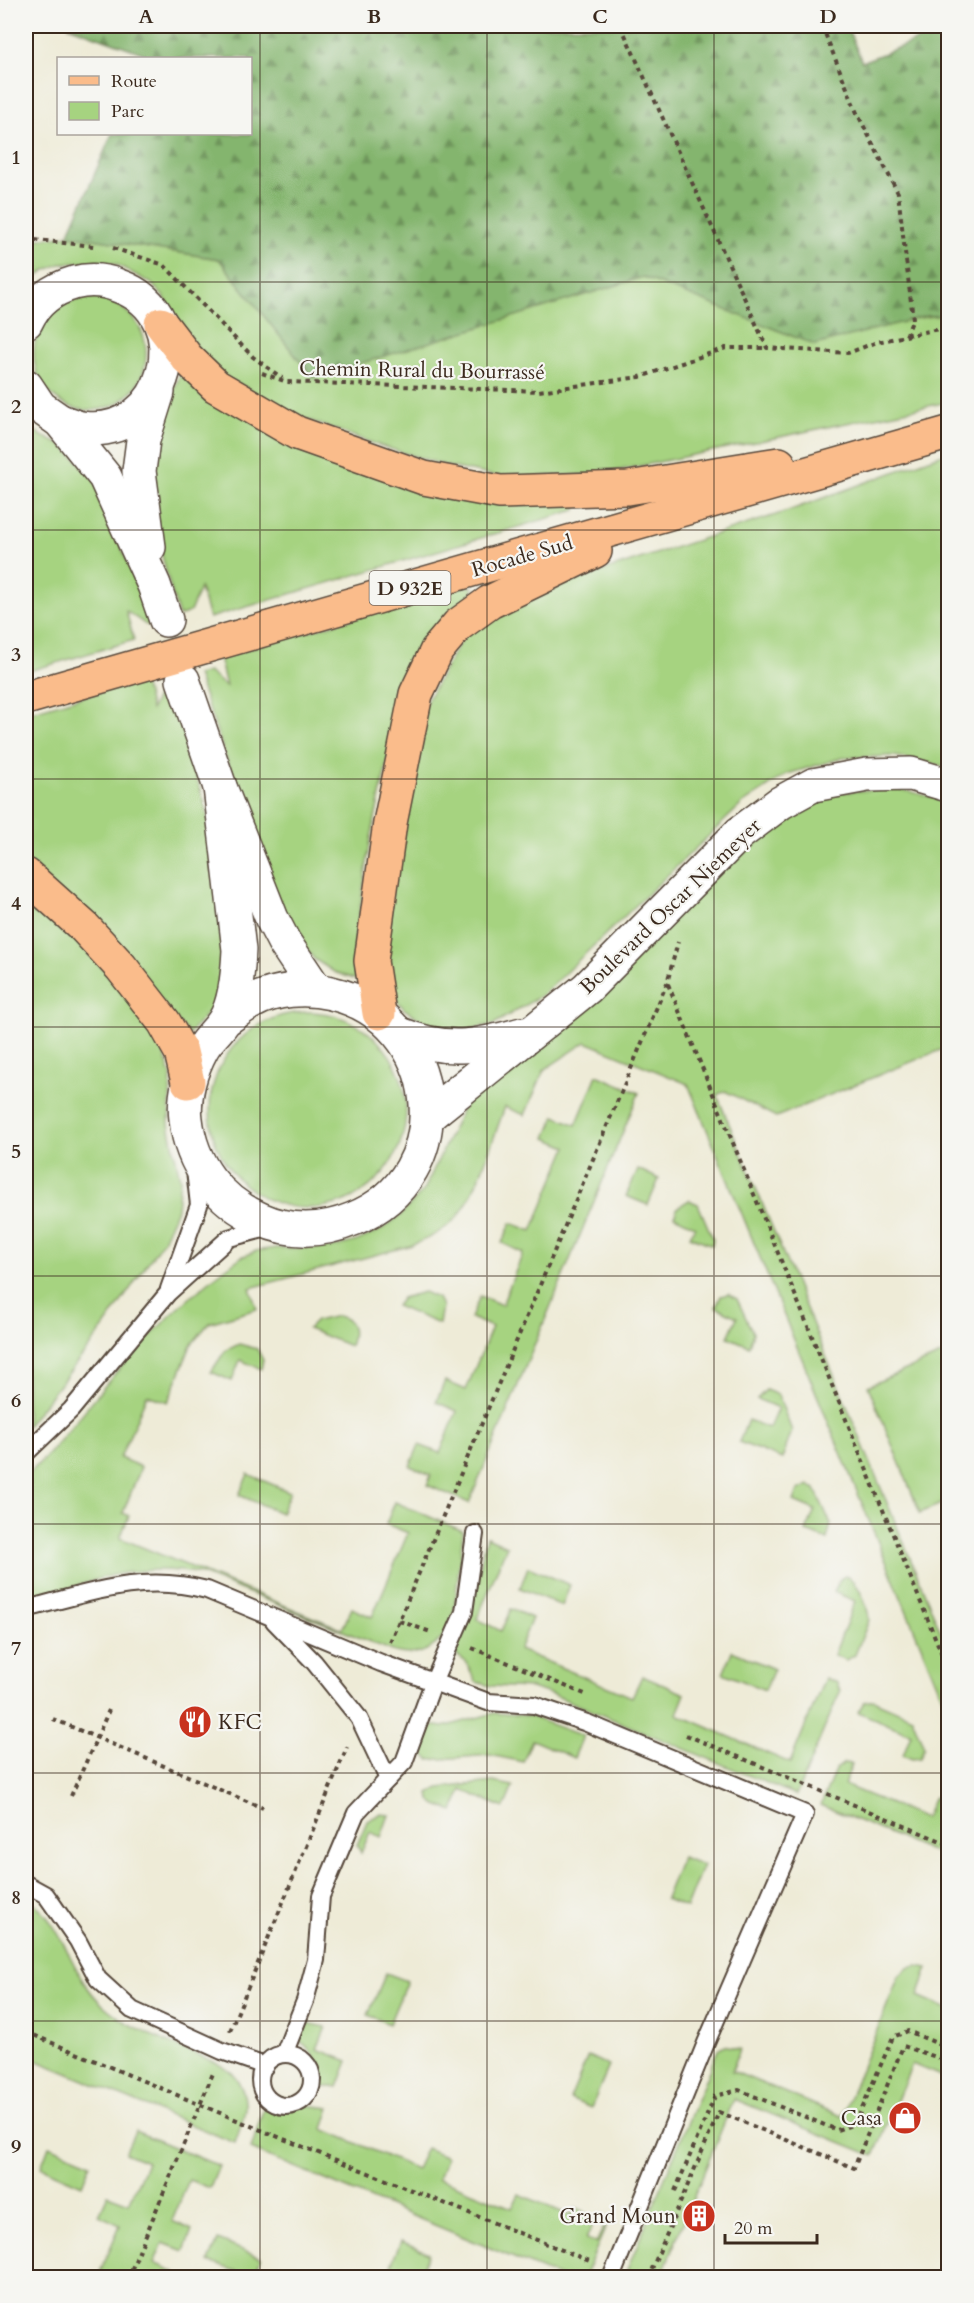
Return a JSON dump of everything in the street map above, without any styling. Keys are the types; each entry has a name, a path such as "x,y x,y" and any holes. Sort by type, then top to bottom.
{"main road":[{"path":"161,324 187,358 216,386 297,433 424,478 500,492 628,488 948,433"},
{"name":"Rocade Sud","path":"26,698 948,433"},
{"path":"390,1024 370,961 390,823 416,694 437,650 458,625 490,602 675,512"},
{"path":"26,875 84,927 121,967 157,1012 181,1052 188,1082"}],"street":[{"path":"26,322 41,300 60,287 83,280 107,282 129,290 148,304 161,324 166,344 166,365 143,440 139,471 154,585"},
{"path":"38,405 82,428 106,427 129,419 147,404 160,384"},
{"path":"38,405 105,477 154,585 166,620"},
{"path":"183,680 220,787 272,919 284,942 316,990"},
{"name":"Boulevard Oscar Niemeyer","path":"427,1117 587,988 740,833 780,803 813,785 867,775 911,774 948,785"},
{"path":"220,787 239,950 235,987 225,1020 202,1048 188,1082 185,1118 193,1153 212,1185 240,1210 274,1226 304,1230 335,1227 363,1215 388,1198 408,1174 421,1147 427,1117 425,1087 416,1059 390,1024"},
{"name":"Boulevard Oscar Niemeyer","path":"225,1020 253,1001 284,991 316,990 350,997 420,1042 462,1047 488,1044 536,1030"}],"lane":[{"path":"168,1293 199,1205 193,1153"},
{"path":"26,1453 72,1410 168,1293 229,1238 274,1226"},
{"path":"284,2054 304,2001 316,1960 321,1896 356,1813 404,1762 433,1683 464,1612 475,1534"},
{"path":"26,1609 136,1583 161,1582 207,1590 433,1683 488,1702 534,1705 587,1723 805,1814 706,2043 613,2274"},
{"path":"267,1614 314,1662 359,1718 388,1779"},
{"path":"26,1884 46,1895 78,1941 98,1979 132,2010 222,2051 265,2066"},
{"path":"284,2054 299,2058 310,2070 311,2087 300,2102 284,2106 268,2098 260,2082 265,2066 277,2056 284,2054"}],"path":[{"path":"621,26 767,348"},
{"path":"822,26 857,113 898,193 913,319 905,337"},
{"name":"Chemin Rural du Bourrassé","path":"287,382 539,391 640,377 726,348 849,353 877,342 948,327"},
{"path":"381,1663 667,983 679,939"},
{"path":"667,983 948,1669"},
{"path":"71,1796 109,1710"},
{"path":"128,2277 359,1718"},
{"path":"53,1719 263,1808"},
{"path":"673,2194 715,2096 739,2091 837,2130 855,2124 893,2037 908,2031 948,2048"},
{"path":"26,2032 613,2274"},
{"path":"648,2277 719,2112 854,2168 903,2046 948,2061"}],"green space":[{"path":"68,26 847,26 862,62 948,28 948,315 926,316 815,345 643,277 313,378 219,259 68,235 112,135 252,135 252,57 144,57 145,54"},
{"path":"68,235 219,259 313,378 643,277 815,345 913,319 941,315 948,333 948,402 601,474 506,478 451,467 381,446 303,418 211,370 164,297 151,283 116,264 100,261 60,264 44,271 26,286 26,241"},
{"path":"90,298 112,302 130,314 142,332 146,354 142,376 130,394 112,406 90,410 68,406 50,394 38,376 34,354 38,332 50,314 68,302"},
{"path":"180,375 211,396 271,426 577,506 576,510 209,618 200,588 190,612 179,616 165,568 154,515 151,462 162,413"},
{"path":"26,424 42,436 63,446 93,476 152,624 146,625 126,611 134,640 26,672"},
{"path":"948,452 948,767 894,756 842,758 787,774 742,804 542,995 494,1024 458,1032 437,1030 404,1009 390,991 380,937 416,720 468,628 541,591 788,511"},
{"path":"466,586 473,587 472,593 447,614 402,692 371,838 356,934 353,961 357,980 334,972 314,959 281,914 197,675 208,672 226,686 219,657"},
{"path":"143,679 151,710 162,684 169,683 207,813 226,965 219,1000 189,1034 26,860 26,713"},
{"path":"895,788 948,801 948,1047 776,1117 725,1091 717,1095 948,1649 948,1711 688,1084 586,1042 544,1070 525,1115 505,1107 477,1183 465,1206 448,1226 433,1236 409,1246 250,1288 257,1309 209,1323 191,1345 168,1402 147,1395 120,1458 141,1467 123,1513 129,1516 120,1538 342,1629 352,1608 372,1617 408,1533 386,1524 395,1502 463,1531 454,1612 440,1640 425,1651 406,1654 395,1652 202,1574 176,1571 153,1570 111,1576 26,1604 26,1476 60,1440 127,1360 158,1328 241,1257 256,1251 276,1248 331,1248 357,1241 379,1231 400,1216 424,1190 466,1101 768,824 832,793"},
{"path":"26,885 154,1024 171,1075 169,1124 180,1179 177,1209 163,1241 97,1337 26,1427"},
{"path":"298,1012 318,1012 346,1019 370,1034 384,1048 399,1072 406,1100 406,1120 399,1148 384,1172 370,1186 346,1201 318,1208 298,1208 270,1201 246,1186 232,1172 217,1148 210,1120 210,1100 217,1072 232,1048 246,1034 270,1019"},
{"path":"597,1075 639,1093 469,1503 427,1485 431,1475 410,1466 419,1445 440,1453 457,1411 436,1402 445,1381 466,1390 492,1327 471,1318 480,1296 502,1305 523,1253 502,1243 511,1223 532,1231 567,1147 546,1138 555,1116 576,1125"},
{"path":"638,1169 659,1179 648,1205 626,1196"},
{"path":"689,1200 698,1204 713,1239 712,1245 690,1236 695,1226 674,1216 678,1207"},
{"path":"424,1292 438,1298 442,1306 439,1324 396,1306 402,1298"},
{"path":"729,1294 737,1299 753,1333 749,1346 728,1337 737,1317 716,1307 721,1296"},
{"path":"337,1316 347,1320 352,1327 350,1346 308,1329 316,1321"},
{"path":"239,1344 257,1349 263,1360 261,1369 240,1360 232,1381 211,1372 225,1351"},
{"path":"948,1352 948,1501 920,1513 868,1386"},
{"path":"766,1390 778,1395 792,1431 782,1459 739,1442 748,1420 769,1428 778,1408 757,1399"},
{"path":"248,1474 290,1492 281,1513 239,1495"},
{"path":"809,1485 815,1489 831,1524 827,1539 806,1531 815,1510 794,1501 798,1490"},
{"path":"487,1537 507,1546 477,1619 501,1631 511,1609 532,1618 519,1650 632,1697 642,1676 685,1694 677,1714 790,1763 825,1678 837,1683 840,1692 796,1795 554,1695 531,1688 491,1686 476,1682 466,1662 455,1654 466,1627"},
{"path":"528,1567 570,1585 562,1606 520,1588"},
{"path":"845,1576 850,1578 858,1588 867,1608 869,1620 855,1655 846,1660 834,1655 855,1601 834,1592 840,1579"},
{"path":"732,1651 774,1669 765,1690 723,1673"},
{"path":"873,1700 912,1717 924,1747 920,1758 912,1759 903,1755 911,1734 858,1712 864,1702"},
{"path":"494,1713 529,1716 583,1736 574,1758 532,1740 523,1762 490,1755 429,1760 418,1748 421,1724 444,1727"},
{"path":"844,1763 852,1764 844,1785 925,1818 934,1797 947,1804 948,1858 821,1805 835,1770"},
{"path":"493,1782 513,1786 504,1808 462,1790 453,1811 434,1804 429,1794 439,1788"},
{"path":"380,1814 389,1815 381,1837 370,1832 361,1853 357,1845 367,1821"},
{"path":"682,1857 703,1865 686,1907 665,1899"},
{"path":"26,1898 50,1920 82,1978 102,2004 124,2021 217,2064 234,2075 240,2084 245,2101 244,2116 235,2143 26,2056"},
{"path":"917,1966 928,1968 918,1996 948,2009 948,2079 912,2064 874,2156 734,2099 661,2277 624,2277 718,2049 724,2045 740,2049 732,2071 842,2116 899,1976 908,1968"},
{"path":"386,1973 407,1981 389,2024 368,2015"},
{"path":"303,2022 326,2027 317,2049 348,2061 338,2087 315,2087 317,2071 313,2056 310,2050 290,2036"},
{"path":"588,2056 609,2066 591,2108 570,2099"},
{"path":"305,2105 330,2108 323,2129 416,2169 426,2148 447,2157 438,2178 512,2208 519,2194 571,2216 574,2208 596,2218 586,2239 596,2243 606,2222 584,2277 560,2277 251,2149 264,2107 277,2111"},
{"path":"135,2131 219,2166 210,2188 189,2180 172,2221 192,2230 184,2251 163,2243 154,2263 175,2272 172,2277 98,2277 120,2225 99,2215 108,2195 129,2203 147,2162 125,2153"},
{"path":"49,2146 91,2163 82,2185 41,2167"},
{"path":"218,2240 261,2258 253,2277 209,2262"},
{"path":"401,2241 429,2253 420,2274 400,2266 396,2277 386,2277"}],"place":[{"name":"KFC","path":"195,1722"},
{"name":"Casa","path":"905,2118"},
{"name":"Grand Moun","path":"699,2216"}]}
